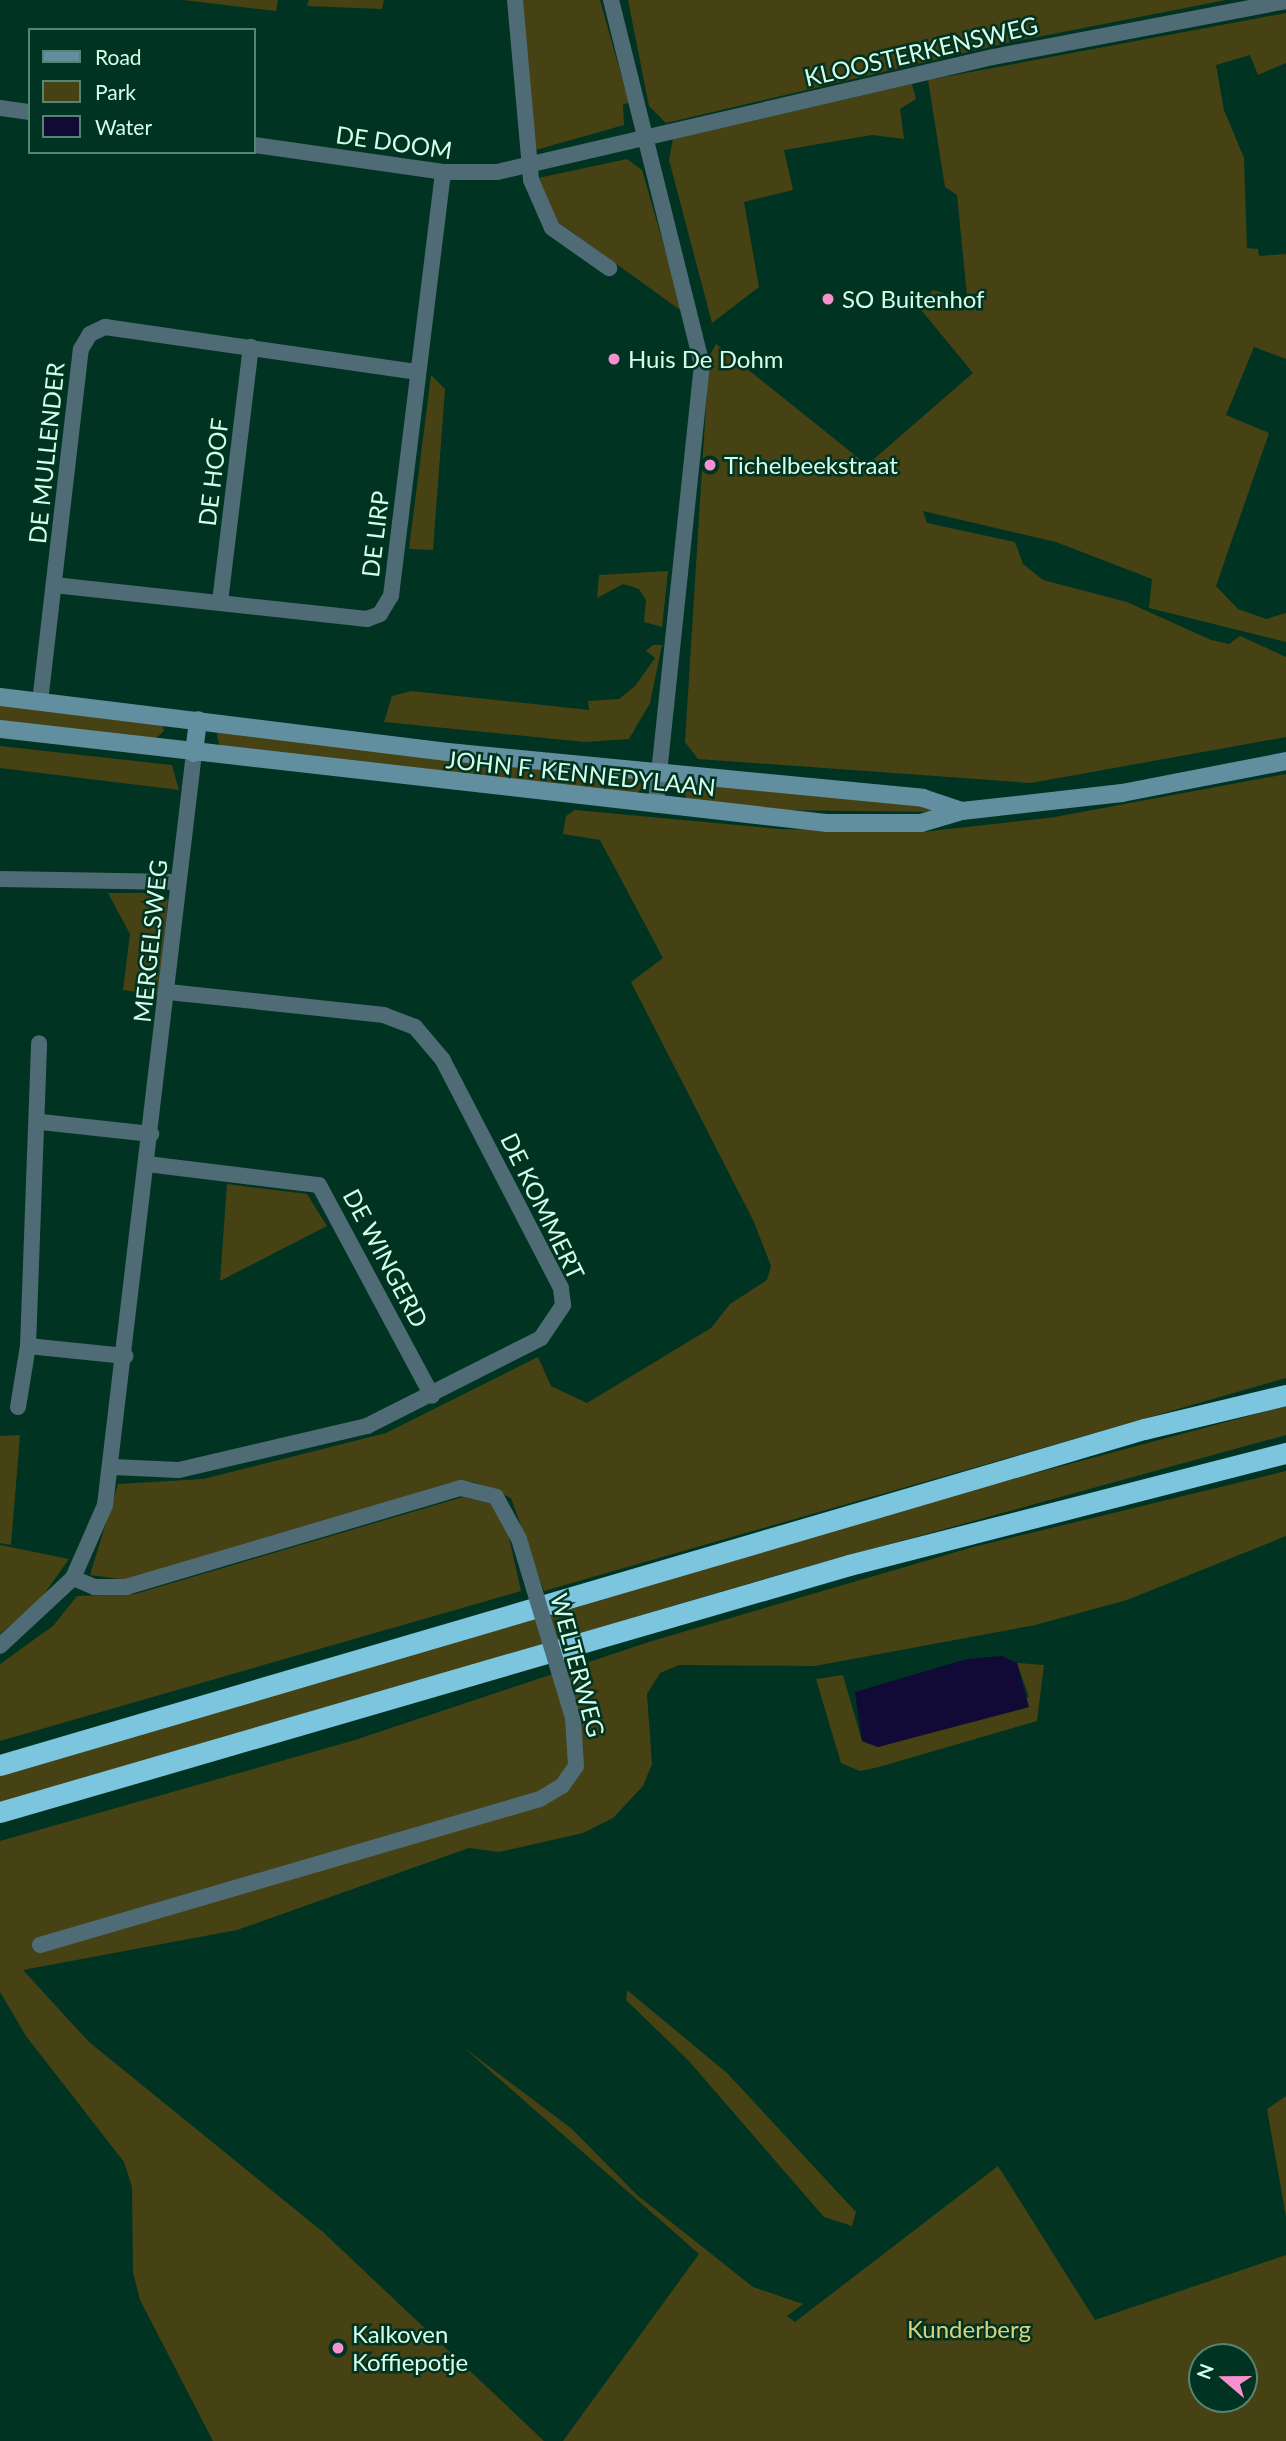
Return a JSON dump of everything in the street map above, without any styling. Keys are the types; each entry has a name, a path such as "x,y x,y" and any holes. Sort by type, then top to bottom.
{"highway":[{"path":"0,1765 1144,1429 1286,1395"},
{"path":"0,1812 849,1565 1286,1453"}],"street":[{"path":"515,0 527,165 552,228 609,268"},
{"path":"611,0 650,138 695,319 703,396 656,805"},
{"name":"KLOOSTERKENSWEG","path":"650,138 993,57 1286,1"},
{"path":"0,108 28,112"},
{"name":"DE DOOM","path":"256,145 470,175 650,138"},
{"name":"DE LIRP","path":"54,585 367,619 385,609 443,172"},
{"name":"DE MULLENDER","path":"40,702 81,349 90,334 105,327 418,372"},
{"name":"DE HOOF","path":"220,602 251,347"},
{"name":"JOHN F. KENNEDYLAAN","path":"0,697 660,773 922,798 962,811"},
{"path":"194,753 198,720"},
{"name":"JOHN F. KENNEDYLAAN","path":"0,729 826,823 921,823 962,811 1122,793 1286,761"},
{"name":"MERGELSWEG","path":"0,1646 73,1578 95,1536 113,1467 194,753"},
{"path":"0,879 178,882"},
{"name":"DE KOMMERT","path":"113,1467 179,1470 368,1426 432,1396 548,1334 563,1297 430,1040 384,1016 168,992"},
{"path":"18,1407 28,1346 41,1122 39,1043"},
{"path":"41,1122 151,1134"},
{"name":"DE WINGERD","path":"147,1164 319,1185 432,1396"},
{"path":"28,1346 125,1356"},
{"name":"WELTERWEG","path":"40,1945 540,1799 562,1786 576,1766 573,1718 519,1539 496,1497 461,1488 136,1584 94,1587 73,1578"}],"green space":[{"path":"183,0 278,0 276,11"},
{"path":"309,0 384,0 382,9 307,6"},
{"path":"520,0 600,0 629,103 623,104 624,125 532,151"},
{"path":"628,0 1226,0 1007,43 666,123 649,106"},
{"path":"1286,13 1286,63 1258,75 1250,55 1216,65 1224,110 1244,158 1247,248 1258,249 1259,256 1286,254 1286,359 1254,347 1226,415 1269,433 1216,586 1238,609 1266,619 1286,613 1286,642 1149,608 1152,579 1056,542 923,511 927,523 1015,542 1023,564 1043,580 1127,602 1211,640 1229,644 1240,636 1286,657 1286,737 1031,783 698,759 685,742 709,357 716,344 867,465 973,373 917,305 933,290 951,295 953,306 968,306 957,195 945,187 928,80"},
{"path":"912,84 916,99 900,109 904,139 872,135 784,150 793,190 744,202 759,287 712,323 669,160 673,139"},
{"path":"627,159 642,170 683,312 554,219 538,178"},
{"path":"431,375 445,389 433,550 409,549"},
{"path":"668,571 662,627 644,622 646,600 639,589 623,584 597,598 599,575"},
{"path":"653,645 662,645 650,703 629,739 585,742 384,722 392,696 411,691 589,710 588,701 619,699 635,686 655,658 646,651"},
{"path":"0,703 162,724 164,731 154,740 0,722"},
{"path":"216,731 637,777 643,787 634,796 220,747"},
{"path":"0,746 172,765 179,790 0,768"},
{"path":"1286,774 1286,1378 544,1591 511,1498 474,1482 452,1482 135,1581 90,1575 118,1484 203,1479 386,1433 538,1357 551,1386 587,1403 711,1328 730,1304 767,1280 771,1266 754,1222 631,982 663,958 600,840 563,834 566,816 575,810 779,829 922,832 1055,817"},
{"path":"697,783 924,807 941,812 768,810 687,800 684,792"},
{"path":"108,893 159,893 168,900 158,995 123,990 130,934"},
{"path":"227,1184 307,1194 327,1226 220,1281"},
{"path":"1286,1406 1286,1435 781,1574 0,1804 0,1773 901,1509"},
{"path":"20,1435 11,1545 0,1543 0,1436"},
{"path":"1286,1471 1286,1536 1127,1600 1035,1625 815,1666 679,1665 660,1673 647,1694 652,1764 643,1786 613,1818 583,1833 499,1852 469,1848 237,1930 23,1970 89,2042 323,2232 544,2441 213,2441 140,2300 133,2272 132,2187 124,2162 26,2036 0,1992 0,1841 355,1740 652,1641 973,1547"},
{"path":"463,1497 491,1504 508,1533 521,1591 0,1741 0,1664 53,1626 77,1596 135,1594"},
{"path":"0,1545 69,1559 42,1597 0,1634"},
{"path":"1017,1663 1044,1665 1037,1721 879,1767 860,1771 841,1763 816,1679 843,1675 862,1741 878,1747 1029,1697"},
{"path":"627,1990 727,2073 856,2212 852,2226 824,2217 688,2060 626,2000"},
{"name":"Kunderberg","path":"463,2047 572,2129 637,2195 753,2287 803,2304 787,2316 795,2322 998,2166 1095,2320 1286,2255 1286,2441 563,2441 699,2254"},
{"path":"1286,2096 1286,2217 1267,2109"}],"water":[{"path":"1002,1656 1017,1663 1029,1707 878,1747 862,1741 855,1692 967,1659"}],"place":[{"name":"SO Buitenhof","path":"828,299"},
{"name":"Huis De Dohm","path":"614,359"},
{"name":"Tichelbeekstraat","path":"710,465"},
{"name":"Kalkoven Koffiepotje","path":"338,2348"}]}
